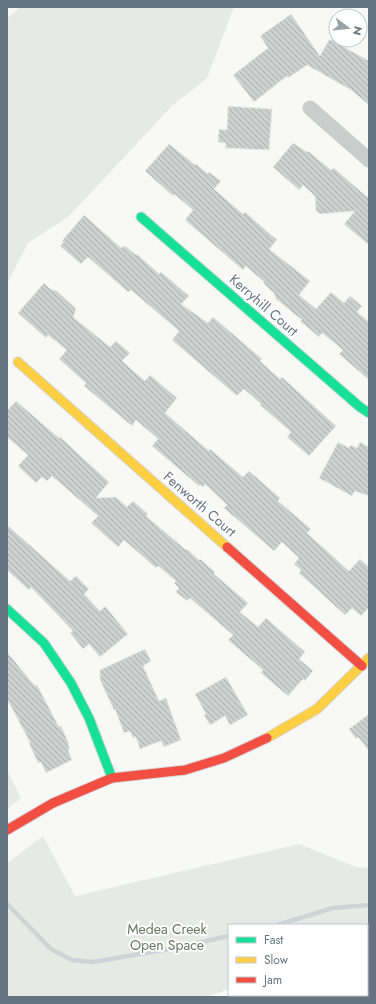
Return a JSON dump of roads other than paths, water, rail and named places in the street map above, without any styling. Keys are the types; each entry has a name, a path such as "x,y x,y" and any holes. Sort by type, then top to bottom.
{"street":[{"path":"310,108 369,160"},
{"name":"Kerryhill Court","path":"141,217 360,407 369,413"},
{"name":"Fenworth Court","path":"18,362 362,666"},
{"path":"7,609 44,644 71,683 89,718 112,778"},
{"path":"7,830 53,803 112,778 185,770 224,758 273,735 317,709 369,658"}],"waterway":[{"path":"7,904 51,949 72,960 93,962 169,949 228,936"},
{"path":"280,924 333,908 369,905"}],"park label":[{"name":"Medea Creek Open Space","path":"167,938"}]}
